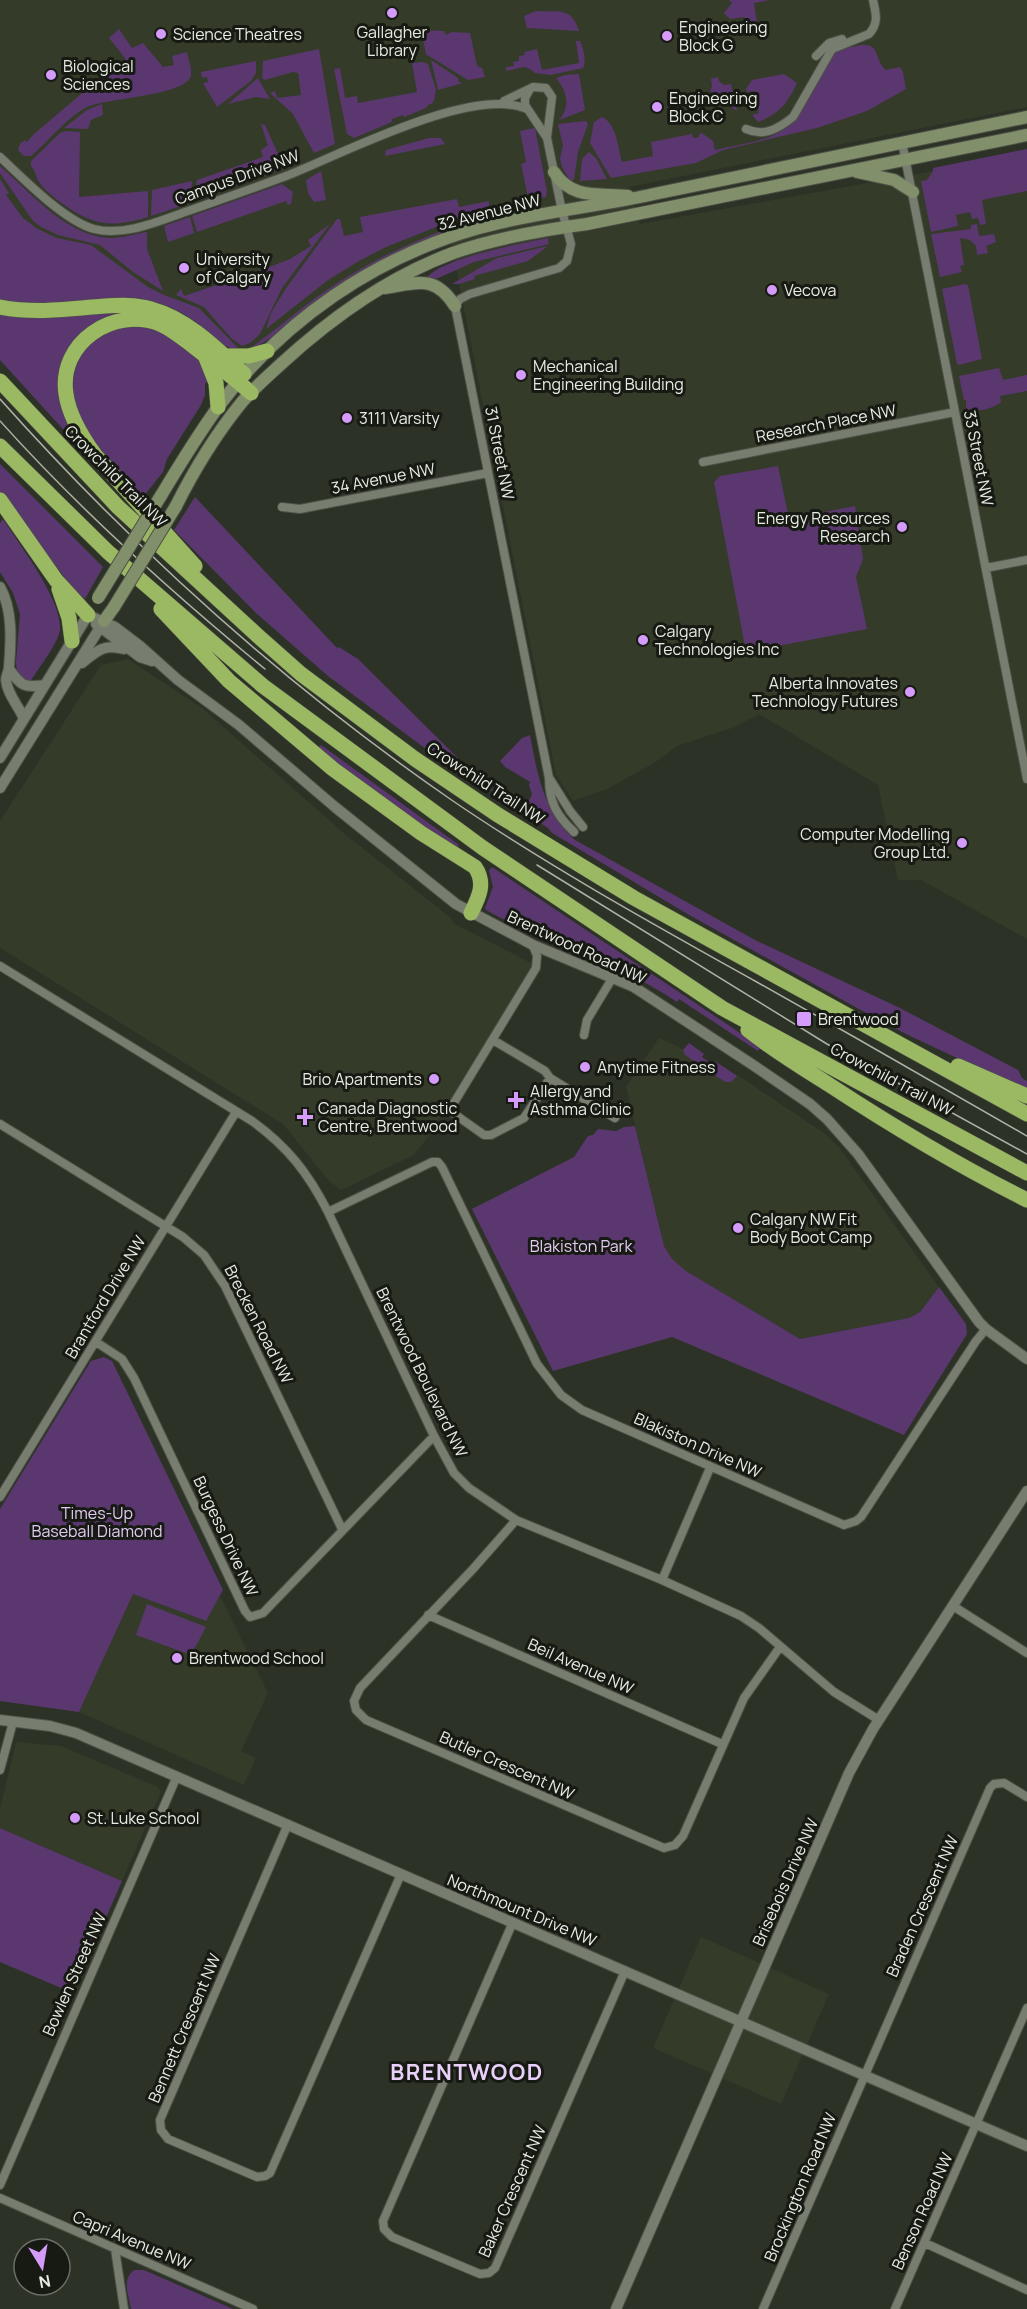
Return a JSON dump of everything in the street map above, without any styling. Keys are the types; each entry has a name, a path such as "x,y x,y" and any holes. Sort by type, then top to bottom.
{"highway":[{"path":"0,307 41,311 125,305 150,308 174,318 195,331 224,356 241,378 254,390"},
{"path":"210,592 194,565 95,455 81,435 65,393 67,366 77,347 94,330 116,321 138,320 160,324 241,378"},
{"path":"224,356 249,356 267,351"},
{"path":"204,355 216,383 218,407"},
{"name":"Crowchild Trail NW","path":"0,381 118,507 210,592 301,674 415,759 498,814 634,898 1027,1114"},
{"name":"Crowchild Trail NW","path":"0,446 108,552 263,686 493,855 722,1008 1027,1173"},
{"path":"0,500 56,580 88,615"},
{"path":"108,552 229,681 333,769 421,833 475,867 482,885 471,913"},
{"path":"56,580 69,618 72,642"},
{"path":"722,1008 761,1041 843,1094 921,1142 1027,1200"},
{"path":"923,1057 943,1060 1027,1096"}],"main road":[{"name":"32 Avenue NW","path":"88,615 218,407 241,378 293,326 340,290 391,261 446,238 478,228 641,197 1027,117"},
{"name":"32 Avenue NW","path":"102,625 212,444 254,390 309,338 378,289 401,276 452,254 503,239 1027,135"},
{"path":"846,171 882,176 894,180 913,192"},
{"path":"554,172 559,182 572,191 641,197"},
{"path":"378,289 430,283 445,292 455,306"}],"street":[{"path":"746,129 762,134 783,125 800,108 825,58 832,49 869,34 877,22 873,0"},
{"path":"816,56 829,43 855,36 860,37"},
{"path":"455,306 460,299 470,294 559,268 567,261 571,244 547,138 552,97 546,88 540,86 530,89 524,101 547,138"},
{"name":"Campus Drive NW","path":"0,157 75,220 93,228 124,230 155,222 278,179 423,118 501,103 530,89"},
{"name":"Campus Drive NW","path":"501,103 518,105 527,109"},
{"name":"33 Street NW","path":"902,142 1027,779"},
{"name":"31 Street NW","path":"455,306 549,778 549,794 556,811 574,832"},
{"name":"Research Place NW","path":"703,462 955,412"},
{"name":"34 Avenue NW","path":"282,507 292,509 307,507 488,473"},
{"path":"986,568 1027,560"},
{"path":"0,587 7,604 10,631 9,669 6,679 9,692 24,719"},
{"path":"0,758 88,615"},
{"name":"Brentwood Road NW","path":"88,615 140,657 159,664"},
{"path":"0,788 102,625"},
{"name":"Brentwood Road NW","path":"102,625 132,640 178,680 239,724 451,900 533,945 613,977 675,1013 810,1104 827,1119 858,1154 986,1329 1027,1359"},
{"path":"75,668 103,648 111,646 132,651"},
{"path":"9,669 22,686 45,685"},
{"name":"31 Street NW","path":"549,778 583,827"},
{"path":"533,945 537,956 536,968 452,1106 453,1113 459,1120 484,1135 491,1135 524,1118 550,1078"},
{"name":"Brentwood Boulevard NW","path":"0,966 268,1133 298,1162 328,1212 434,1436 454,1473 469,1488 516,1520 662,1580 741,1616 759,1628 834,1692 879,1720"},
{"path":"584,1035 587,1020 613,977"},
{"path":"493,1040 545,1071 550,1078 615,1118"},
{"name":"Brantford Drive NW","path":"0,1497 236,1112"},
{"name":"Brecken Road NW","path":"0,1124 165,1225 204,1255 225,1286 342,1529"},
{"name":"Blakiston Drive NW","path":"328,1212 432,1162 438,1162 537,1364 550,1384 566,1400 582,1410 710,1468 844,1525 856,1521 986,1329"},
{"name":"Burgess Drive NW","path":"96,1342 122,1359 134,1378 245,1611 250,1617 263,1613 434,1436"},
{"path":"662,1580 710,1468"},
{"name":"Brisebois Drive NW","path":"615,2309 849,1773 879,1720 953,1606 1023,1507 1027,1491"},
{"name":"Butler Crescent NW","path":"516,1520 356,1695 356,1710 366,1720 664,1848 675,1845 683,1836 744,1698 780,1647"},
{"path":"953,1606 1027,1653"},
{"name":"Beil Avenue NW","path":"428,1615 722,1744"},
{"name":"Northmount Drive NW","path":"0,1720 70,1731 1027,2146"},
{"path":"0,1770 13,1722"},
{"name":"Bowlen Street NW","path":"0,2185 177,1776"},
{"name":"Braden Crescent NW","path":"864,2076 990,1788 994,1784 1004,1783 1027,1797"},
{"name":"Bennett Crescent NW","path":"288,1824 160,2120 161,2130 168,2139 257,2177 270,2173 401,1874"},
{"name":"Baker Crescent NW","path":"513,1922 383,2221 384,2229 392,2237 480,2274 489,2273 495,2268 625,1971"},
{"path":"976,2124 1027,2008"},
{"name":"Brockington Road NW","path":"763,2309 864,2076"},
{"name":"Benson Road NW","path":"895,2309 976,2124"},
{"name":"Capri Avenue NW","path":"0,2198 254,2309"},
{"path":"925,2242 1027,2290"},
{"path":"115,2249 124,2309"}],"shaded area":[{"path":"0,0 1027,0 1027,107 629,187 640,224 1027,154 1027,939 921,880 898,880 878,785 759,714 735,727 677,746 656,762 607,789 573,801 556,775 449,232 306,309 257,347 242,352 181,312 156,302 144,300 0,302"},
{"path":"128,659 202,708 346,835 451,918 453,923 535,965 428,1137 414,1155 341,1190 328,1180 283,1124 0,948 0,821 101,665"},
{"path":"660,1038 739,1076 824,1133 839,1147 939,1287 920,1312 909,1318 800,1339 686,1271 671,1259 664,1246 626,1087"},
{"name":"Brentwood School","path":"133,1594 205,1621 220,1596 268,1693 241,1751 256,1758 244,1785 79,1712"},
{"name":"St. Luke School","path":"16,1742 61,1746 158,1787 161,1792 122,1881 0,1828 0,1809"},
{"path":"701,1937 829,1994 781,2104 653,2048"}],"green space":[{"path":"729,0 770,0 754,3 757,24 746,27 744,17 730,19 724,13 732,3"},
{"path":"536,11 557,11 567,14 572,17 579,31 527,28 524,16"},
{"path":"119,29 132,48 143,43 163,67 174,65 172,56 187,52 191,75 186,82 176,88 87,107 65,123 31,156 24,156 18,150 20,144 25,140 27,142 106,73 125,74 125,58 109,38"},
{"path":"444,31 446,35 452,32 470,33 477,66 482,68 485,77 468,80 426,55 422,33 414,32"},
{"path":"576,41 580,41 583,51 585,62 583,68 551,75 535,73 524,67 506,71 506,67 514,66 513,62 519,61 519,56 525,55 524,52 537,49 542,70 579,63"},
{"path":"867,45 875,50 886,70 900,67 906,89 867,111 817,128 723,150 696,163 611,178 590,143 594,122 602,117 607,120 614,131 622,162 653,156 651,142 692,134 693,138 699,137 702,133 713,141 715,150 772,136 789,126 797,118 829,59 841,50"},
{"path":"319,49 335,144 314,153 293,114 270,93 275,91 277,98 301,95 298,73 293,72 265,80 262,78 263,61"},
{"path":"431,60 458,78 459,82 463,83 438,90"},
{"path":"256,61 256,73 251,81 217,107 203,83 208,82 207,77 202,78 201,72"},
{"path":"412,63 428,64 436,90 433,104 404,117 403,115 392,119 392,122 354,138 347,134 334,69 340,68 345,98 357,96 358,103 417,92"},
{"path":"579,74 585,110 559,120 565,109 566,99 563,88 556,78"},
{"path":"784,74 797,83 794,90 777,111 758,122 752,115 759,113 755,91 747,92 746,89 752,80"},
{"path":"718,77 724,85 731,84 737,111 710,91 711,79"},
{"path":"258,78 270,99 256,97 228,104"},
{"path":"102,104 103,115 91,120 88,129 64,128 87,110"},
{"path":"586,121 588,124 578,152 574,179 571,182 562,167 560,158 563,146 558,124"},
{"path":"261,124 265,125 283,165 282,169 193,202 197,180 263,157 261,150 268,145"},
{"path":"535,128 547,191 546,197 531,199 528,197 521,164 526,162 520,131"},
{"path":"80,132 79,197 148,191 148,217 113,224 94,221 74,211 44,188 31,166 31,161 60,133"},
{"path":"429,138 441,138 445,144 385,156 386,150"},
{"path":"1027,149 1027,191 982,200 986,224 980,225 978,218 972,219 970,212 956,215 958,226 931,232 921,181 927,180 933,168"},
{"path":"589,152 596,158 607,179 580,181 582,159"},
{"path":"0,166 50,211 79,230 110,238 147,232 147,249 163,291 133,272 100,245 58,235 33,221 0,173"},
{"path":"321,171 326,200 314,202 308,193 306,180"},
{"path":"0,179 9,193 6,195 23,218 38,229 57,238 91,245 148,287 199,308 241,351 227,347 199,324 181,313 151,301 61,305 0,302"},
{"path":"192,181 190,203 151,216 152,190"},
{"path":"282,184 293,192 291,204 288,205 286,201 197,232 192,216"},
{"path":"457,199 459,207 489,201 489,206 386,247 359,261 328,280 266,329 271,313 286,288 337,219 340,219 344,236 363,232 360,217"},
{"path":"190,217 194,233 168,242 164,226"},
{"path":"463,223 464,226 384,263 346,285 308,308 272,337 247,350 314,299 374,261 409,244"},
{"path":"330,224 282,288 260,334 250,343 242,346 231,338 204,307 176,295 181,289 184,296 290,259 311,246 308,240"},
{"path":"977,224 979,236 994,234 996,242 986,246 988,253 977,255 976,246 970,240 960,238 964,265 960,266 962,272 940,277 931,234 971,229 971,225"},
{"path":"548,238 549,244 474,262 436,279 427,277 436,270 466,257"},
{"path":"548,246 528,261 474,276 475,279 459,284 452,284 497,258"},
{"path":"968,285 982,359 959,365 942,289"},
{"path":"120,310 120,314 64,368 84,446 81,449 0,360 0,314"},
{"path":"135,325 159,330 200,360 212,381 205,383 205,395 201,405 167,459 163,472 143,497 102,453 80,416 74,398 74,379 79,360 87,348 108,332"},
{"path":"999,368 1003,380 1027,375 1027,391 1000,396 1001,402 989,408 966,411 966,400 964,400 959,376"},
{"path":"0,464 103,567 85,599 75,591 0,492"},
{"path":"778,466 789,519 855,506 863,559 856,577 867,629 746,652 714,482 720,476"},
{"path":"195,497 337,648 339,647 358,659 484,784 525,810 532,794 530,782 505,767 500,761 522,738 530,735 539,778 549,805 564,829 575,840 755,940 900,1008 1018,1070 1022,1078 1027,1081 1027,1091 908,1035 691,916 552,833 548,828 445,760 442,761 328,676 256,613 174,530"},
{"path":"3,519 40,575 56,608 60,622 57,639 30,682 24,681 17,672 20,614 13,593 0,572 0,523"},
{"path":"321,745 459,845 457,848 317,749"},
{"path":"492,867 761,1047 758,1051 679,999 677,1002 625,972 486,910 493,887 489,870"},
{"path":"689,1043 704,1054 702,1057 712,1064 715,1061 737,1076 731,1082 725,1082 685,1055 683,1050"},
{"name":"Blakiston Park","path":"635,1126 664,1246 672,1259 686,1271 800,1339 909,1318 920,1312 939,1287 966,1324 967,1334 904,1435 672,1337 553,1371 472,1209 574,1157 588,1136 593,1135 598,1129 616,1131 624,1127"},
{"name":"Times-Up Baseball Diamond","path":"104,1357 112,1361 223,1590 206,1621 133,1594 79,1712 0,1701 0,1509 91,1361"},
{"path":"147,1604 206,1627 191,1655 136,1635"},
{"path":"0,1828 122,1881 73,1993 0,1962"},
{"path":"134,2270 144,2270 233,2309 131,2309 127,2283"}],"tram line":[{"path":"0,399 104,509 214,614 331,711 391,757 453,801 564,872 1027,1136"},
{"path":"0,421 62,487 128,550 265,669"},
{"path":"537,865 827,1044 1027,1154"}],"place":[{"name":"Gallagher Library","path":"392,13"},
{"name":"Science Theatres","path":"161,34"},
{"name":"Engineering Block G","path":"667,36"},
{"name":"Biological Sciences","path":"51,75"},
{"name":"Engineering Block C","path":"657,107"},
{"name":"University of Calgary","path":"184,268"},
{"name":"Vecova","path":"772,290"},
{"name":"Mechanical Engineering Building","path":"521,375"},
{"name":"3111 Varsity","path":"347,418"},
{"name":"Energy Resources Research","path":"902,527"},
{"name":"Calgary Technologies Inc","path":"643,640"},
{"name":"Alberta Innovates Technology Futures","path":"910,692"},
{"name":"Computer Modelling Group Ltd.","path":"962,843"},
{"name":"Brentwood","path":"804,1019"},
{"name":"Anytime Fitness","path":"585,1067"},
{"name":"Brio Apartments","path":"434,1079"},
{"name":"Allergy and Asthma Clinic","path":"516,1100"},
{"name":"Canada Diagnostic Centre, Brentwood","path":"305,1117"},
{"name":"Calgary NW Fit Body Boot Camp","path":"738,1228"},
{"name":"Brentwood School","path":"177,1658"},
{"name":"St. Luke School","path":"75,1818"}],"district":[{"name":"BRENTWOOD","path":"467,2072"}]}
